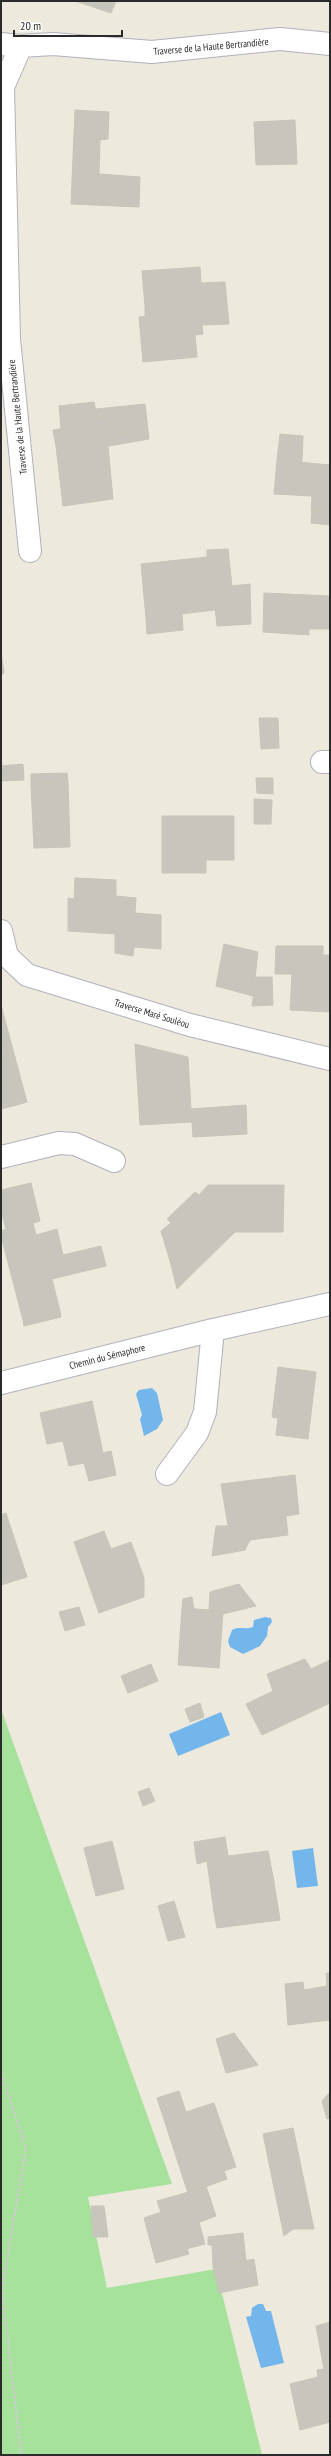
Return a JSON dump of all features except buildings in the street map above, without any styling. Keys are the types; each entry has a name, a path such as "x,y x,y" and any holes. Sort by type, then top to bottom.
{"street":[{"name":"Traverse de la Haute Bertrandière","path":"30,551 8,338 3,87 11,45 53,44 152,52 280,39 330,44"},
{"name":"Traverse Maré Souléou","path":"1,931 7,956 27,975 190,1025 330,1059"},
{"path":"1,1157 59,1143 75,1144 114,1161"},
{"name":"Chemin du Sémaphore","path":"1,1383 213,1330 330,1304"},
{"path":"167,1474 197,1433 205,1412 213,1330"}],"path":[{"path":"1,2073 26,2148 2,2289 20,2455"}],"green space":[{"path":"1,1709 172,2184 88,2197 107,2288 216,2269 262,2455 1,2455"}],"water":[{"path":"152,1388 157,1393 163,1420 157,1429 144,1436 140,1419 142,1415 136,1394 139,1390"},
{"path":"265,1617 271,1618 272,1622 268,1627 267,1636 260,1646 243,1654 230,1647 228,1641 232,1630 237,1628 253,1627 254,1620"},
{"path":"221,1712 230,1735 178,1756 169,1734"},
{"path":"313,1848 318,1886 297,1888 292,1851"},
{"path":"258,2304 263,2304 266,2311 271,2311 284,2363 261,2368 246,2317 251,2316 252,2308"}]}
